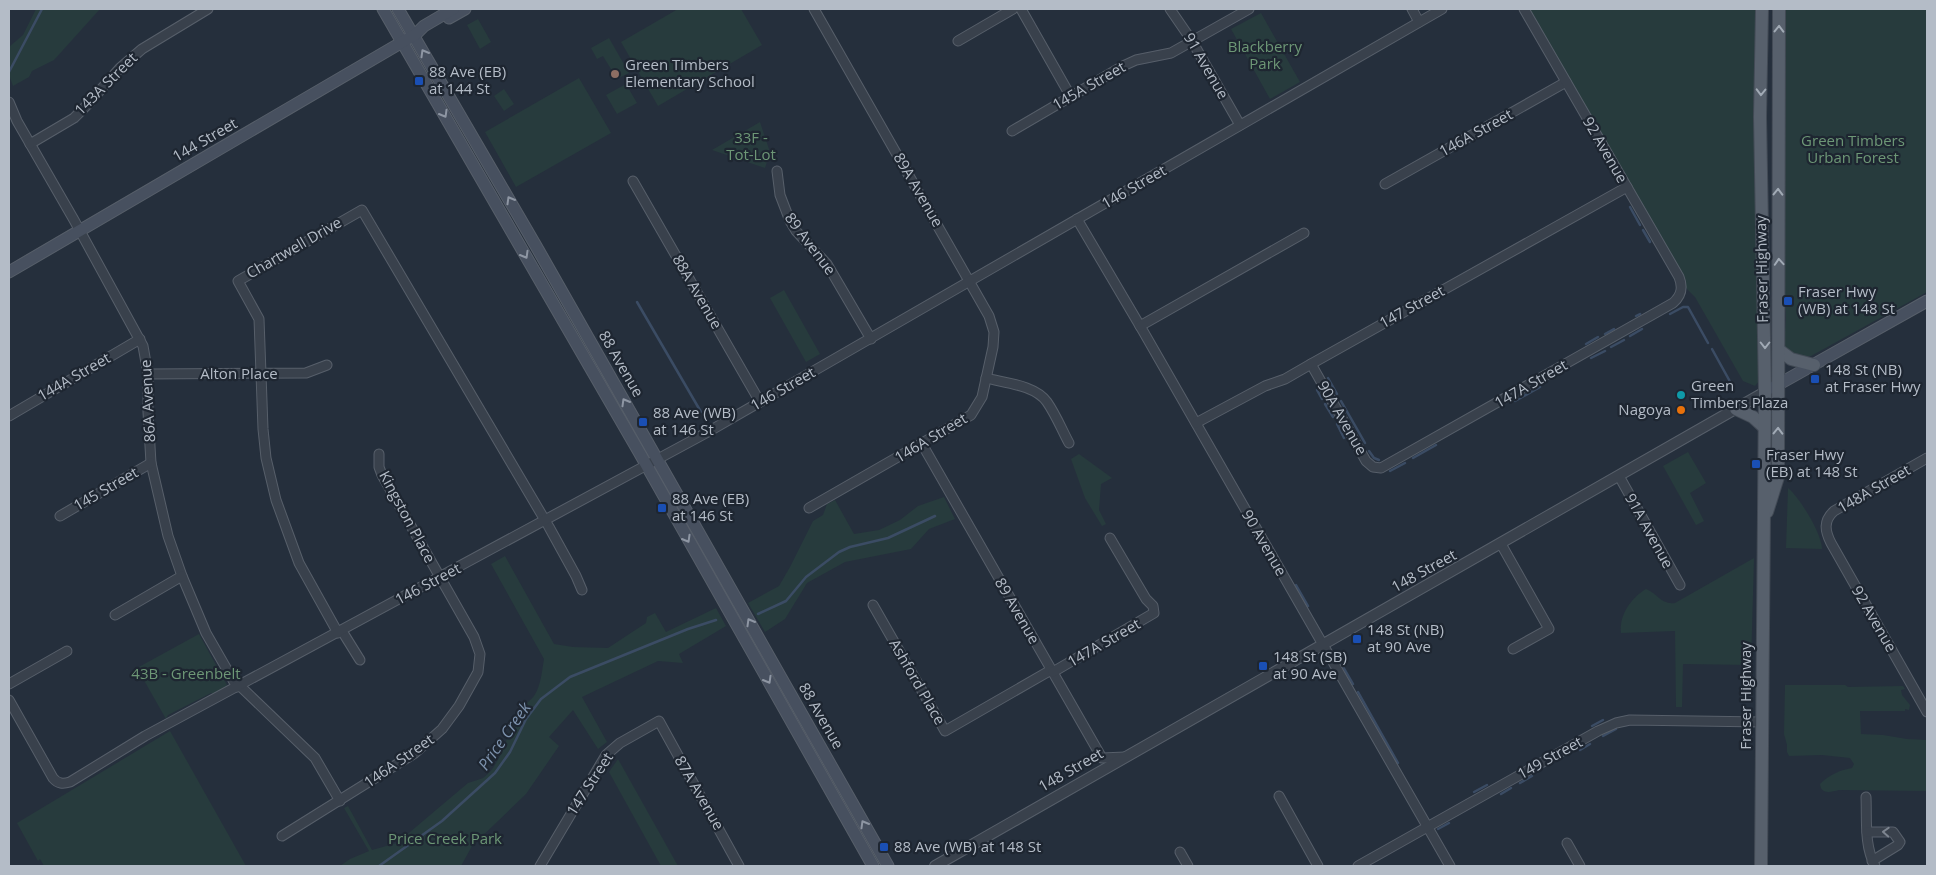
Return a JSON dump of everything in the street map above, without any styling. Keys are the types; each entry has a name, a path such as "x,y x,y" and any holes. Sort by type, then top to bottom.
{"main road":[{"name":"88 Avenue","path":"383,9 873,866"},
{"name":"88 Avenue","path":"398,9 415,34 888,866"},
{"name":"144 Street","path":"9,272 402,42 424,26 454,9"},
{"name":"144 Street","path":"415,34 427,31 465,9"},
{"name":"Fraser Highway","path":"1761,866 1765,392 1760,117 1762,9"},
{"name":"Fraser Highway","path":"1763,526 1778,477 1779,267 1777,231 1779,9"},
{"name":"148 Street","path":"1765,392 1927,301"},
{"path":"1779,350 1792,360 1814,365"},
{"path":"1736,409 1752,417 1764,428"}],"street":[{"name":"143A Street","path":"30,144 74,118 120,68 142,49 208,9"},
{"name":"89A Avenue","path":"814,9 989,316 994,332 986,378"},
{"path":"958,41 1013,9"},
{"path":"1021,9 1071,97"},
{"name":"91 Avenue","path":"1170,9 1192,41 1240,125"},
{"name":"145A Street","path":"1012,131 1123,66 1136,60 1171,53 1249,9"},
{"path":"1412,9 1419,22"},
{"name":"146 Street","path":"9,700 53,778 63,784 70,782 144,736 658,460 1442,9"},
{"name":"92 Avenue","path":"1524,9 1678,277 1681,292"},
{"name":"146A Street","path":"1385,184 1566,82"},
{"name":"86A Avenue","path":"9,102 30,144 140,339 146,355 151,463 168,536 182,576 206,633 239,686 315,758 340,801"},
{"name":"89 Avenue","path":"777,171 780,195 790,221 800,235 827,264 871,339"},
{"name":"88A Avenue","path":"633,181 760,402"},
{"name":"147 Street","path":"1196,423 1311,364 1627,187"},
{"name":"Chartwell Drive","path":"360,660 340,632 299,563 276,500 266,458 261,414 259,320 238,281 362,210 544,521"},
{"name":"90 Avenue","path":"1077,219 1450,866"},
{"path":"1140,326 1304,233"},
{"name":"147A Street","path":"1376,468 1386,466 1673,303 1681,292"},
{"name":"144A Street","path":"9,416 140,339"},
{"name":"90A Avenue","path":"1311,364 1366,461 1376,468"},
{"name":"Alton Place","path":"148,374 306,374 327,365"},
{"path":"986,378 1021,386 1035,392 1046,400 1069,444"},
{"name":"146A Street","path":"809,508 971,415 979,403 986,378"},
{"name":"148 Street","path":"935,866 1765,392"},
{"name":"89 Avenue","path":"922,444 1102,758 1125,757"},
{"name":"Kingston Place","path":"379,454 379,467 382,475 474,637 480,654"},
{"name":"148A Street","path":"1825,524 1828,516 1834,511 1927,458"},
{"name":"145 Street","path":"60,516 151,463"},
{"name":"91A Avenue","path":"1619,476 1680,585"},
{"path":"544,521 582,590"},
{"name":"92 Avenue","path":"1825,524 1826,533 1831,543 1927,712"},
{"name":"147A Street","path":"1052,671 1154,613 1153,606 1146,599 1110,538"},
{"path":"1501,544 1549,629 1513,649"},
{"path":"115,615 182,576"},
{"name":"Ashford Place","path":"873,605 945,731 1052,671"},
{"path":"9,684 67,651"},
{"name":"146A Street","path":"282,836 415,753 442,729 476,678 480,654"},
{"name":"149 Street","path":"1358,866 1616,723 1639,720 1762,722"},
{"name":"147 Street","path":"540,866 606,755 620,743 659,721"},
{"name":"87A Avenue","path":"659,721 739,866"},
{"path":"1278,796 1318,866"},
{"path":"1866,797 1867,832 1869,849 1874,863 1900,842 1893,832 1867,832"},
{"path":"1567,844 1580,866"},
{"path":"1180,852 1188,866"}],"green space":[{"path":"36,9 100,9 54,60 32,71 29,77 13,86 9,75 9,47 23,35"},
{"path":"678,9 741,9 762,45 658,106 621,42"},
{"name":"Green Timbers Urban Forest","path":"1529,9 1758,9 1759,381 1755,386 1743,381 1695,297 1686,288 1685,282 1674,261"},
{"name":"Green Timbers Urban Forest","path":"1780,9 1927,9 1927,292 1811,356 1799,358 1785,347 1784,344 1786,318"},
{"name":"Blackberry Park","path":"1261,13 1300,82 1270,99 1231,29"},
{"path":"478,19 491,42 480,49 467,25"},
{"path":"609,38 629,73 617,79 603,56 597,59 591,48"},
{"path":"579,78 611,133 516,187 485,132"},
{"path":"626,84 637,103 617,114 606,95"},
{"path":"504,89 514,104 504,111 494,96"},
{"name":"33F - Tot-Lot","path":"760,122 772,158 767,162 765,168 712,150"},
{"path":"784,290 820,354 806,362 770,298"},
{"path":"1688,452 1706,483 1690,493 1704,521 1696,525 1663,466"},
{"path":"1079,454 1112,478 1101,484 1099,510 1106,524 1102,526 1085,498 1071,459"},
{"path":"1788,488 1810,517 1821,542 1822,549 1786,548"},
{"path":"944,497 955,519 929,529 911,549 845,562 807,583 785,619 765,632 748,603 779,586 813,521 823,515 827,504 835,500 854,534 879,530 900,520 918,506"},
{"name":"Price Creek Park","path":"505,556 554,644 573,647 608,648 646,623 647,617 655,613 666,632 716,608 726,626 679,654 683,663 658,661 582,697 607,742 598,749 573,710 549,737 559,746 526,794 472,846 461,866 340,866 350,859 369,851 344,808 348,806 372,850 397,843 468,783 483,778 490,772 500,757 518,713 534,696 541,678 544,659 491,564"},
{"path":"1754,558 1751,665 1683,664 1682,707 1676,707 1675,631 1621,633 1622,620 1627,608 1635,597 1646,589 1663,601 1675,603"},
{"name":"43B - Greenbelt","path":"199,634 227,685 215,694 211,693 168,715 166,719 137,668"},
{"path":"1785,685 1903,686 1905,689 1901,690 1902,695 1910,705 1909,710 1860,711 1861,734 1927,740 1927,791 1839,790 1827,792 1822,790 1820,784 1823,781 1835,773 1852,768 1854,764 1850,758 1822,755 1789,756 1784,734"},
{"path":"170,731 246,866 44,866 40,859 38,861 17,823"},
{"path":"618,759 678,866 661,866 609,772"}],"waterway":[{"path":"9,72 42,9"},
{"path":"1630,207 1640,225"},
{"path":"1643,230 1650,242"},
{"path":"637,302 701,412"},
{"path":"1670,314 1683,307 1688,307 1708,343"},
{"path":"1636,316 1640,314"},
{"path":"1605,334 1614,329"},
{"path":"1630,336 1642,329"},
{"path":"1586,344 1598,337"},
{"path":"1611,347 1624,340"},
{"path":"1712,349 1733,387"},
{"path":"1591,358 1605,351"},
{"path":"1328,378 1337,394"},
{"path":"1515,401 1540,387"},
{"path":"1317,390 1322,399"},
{"path":"1341,401 1365,443"},
{"path":"1325,404 1333,417"},
{"path":"1337,424 1344,438"},
{"path":"1413,458 1436,445"},
{"path":"1369,451 1374,458 1379,460"},
{"path":"1390,471 1405,463"},
{"name":"Price Creek","path":"758,614 786,601 806,577 839,552 850,547 888,538 935,516"},
{"path":"1296,585 1308,606"},
{"name":"Price Creek","path":"379,866 442,821 495,773 510,752 526,719 541,699 570,677 688,629 716,620"},
{"path":"1338,658 1353,684"},
{"path":"1358,692 1398,763"},
{"path":"1592,726 1603,720"},
{"path":"1603,736 1616,729"},
{"path":"1580,750 1590,744"},
{"path":"1520,783 1532,776"},
{"path":"1474,792 1487,785"},
{"path":"1501,794 1511,788"},
{"path":"1438,829 1449,823"}],"place":[{"name":"Green Timbers Elementary School","path":"615,74"},
{"name":"88 Ave (EB) at 144 St","path":"419,81"},
{"name":"Fraser Hwy (WB) at 148 St","path":"1788,301"},
{"name":"148 St (NB) at Fraser Hwy","path":"1815,379"},
{"name":"Green Timbers Plaza","path":"1681,395"},
{"name":"Nagoya","path":"1681,410"},
{"name":"88 Ave (WB) at 146 St","path":"643,422"},
{"name":"Fraser Hwy (EB) at 148 St","path":"1756,464"},
{"name":"88 Ave (EB) at 146 St","path":"662,508"},
{"name":"148 St (NB) at 90 Ave","path":"1357,639"},
{"name":"148 St (SB) at 90 Ave","path":"1263,666"},
{"name":"88 Ave (WB) at 148 St","path":"884,847"}]}
